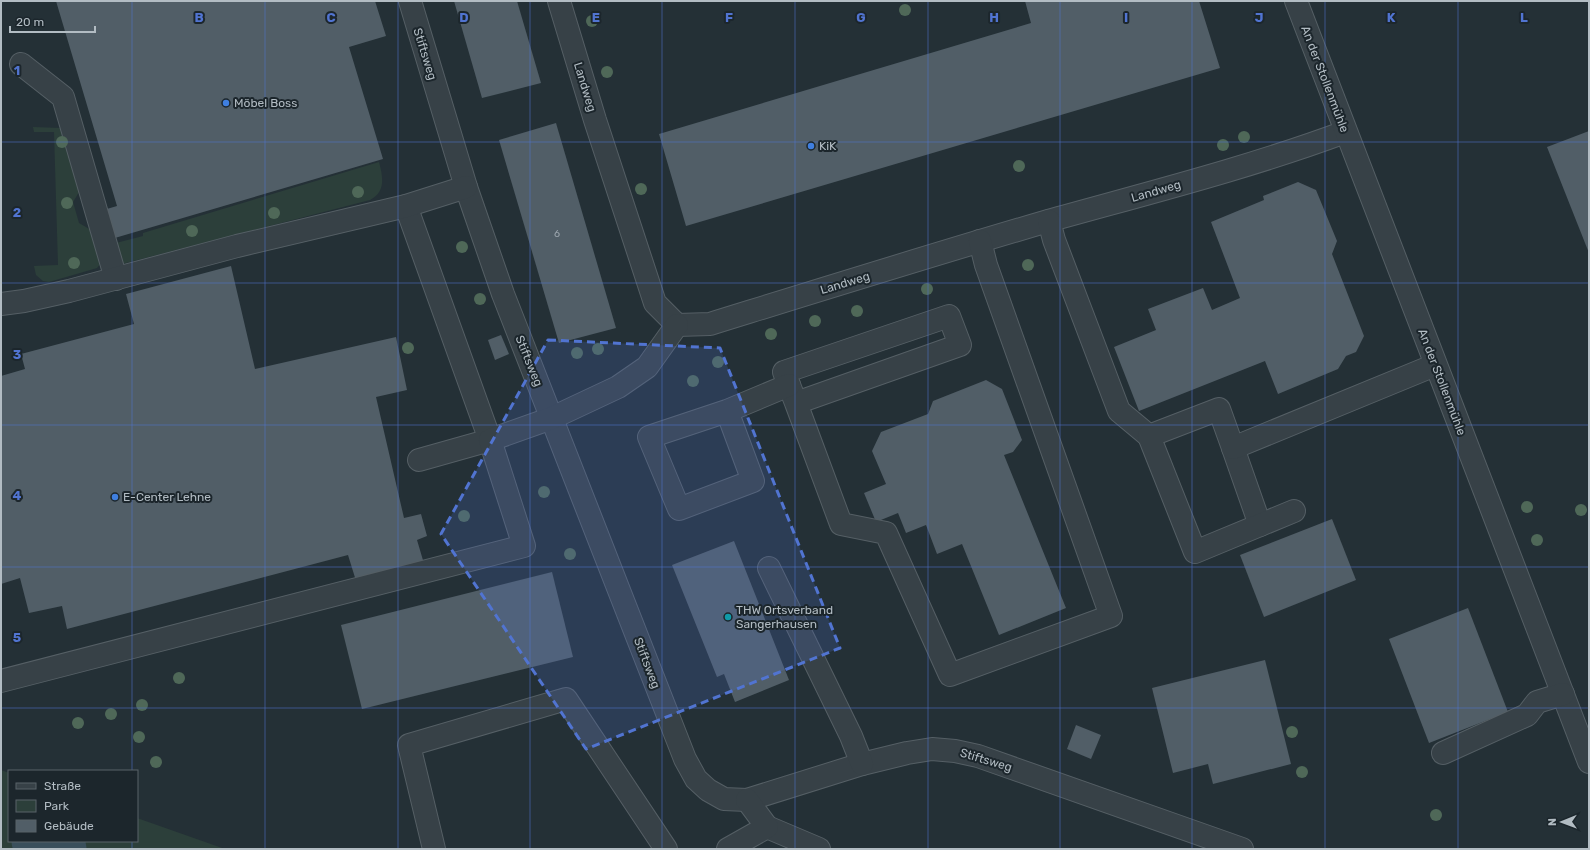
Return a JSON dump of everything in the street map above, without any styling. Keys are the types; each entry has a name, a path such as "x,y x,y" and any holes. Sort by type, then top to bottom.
{"street":[{"name":"Stiftsweg","path":"410,1 466,187 516,329 685,759 696,779 708,790 724,799 747,800 862,764 907,753 932,750 955,751 978,756 1192,841 1242,849"},
{"name":"Landweg","path":"559,1 597,127 655,303 677,325 710,324 980,241 1206,177 1307,146 1345,132"},
{"name":"An der Stollenmühle","path":"1296,1 1345,132 1589,762"},
{"path":"21,64 63,97 116,279"},
{"path":"1,304 24,301 116,279 237,246 406,206 466,187"},
{"path":"1,681 524,546 490,440 406,206"},
{"path":"1049,221 1054,240 1120,411 1149,436 1195,552 1294,511"},
{"path":"727,410 753,481 679,509 649,437 727,410 793,394 960,344 949,316 784,372 793,394 841,524 886,533 950,675 1111,616 986,265 980,241"},
{"path":"419,460 490,440 552,418 618,387 647,367 677,325"},
{"path":"1234,448 1435,365"},
{"path":"1149,436 1219,409 1260,525"},
{"path":"769,568 851,736 862,764"},
{"path":"1443,753 1527,715 1537,702 1563,694"},
{"path":"434,849 408,745 566,699 666,849"},
{"path":"747,800 767,827 819,849"},
{"path":"728,849 767,827"}],"highlighted area":[{"path":"548,340 720,348 840,648 586,749 441,534"}],"green space":[{"path":"33,127 61,128 81,189 73,202 79,223 91,230 101,263 97,268 49,282 43,281 36,275 34,266 58,265 54,132 34,132"},
{"path":"379,162 382,173 382,184 379,193 370,200 118,265 112,244 143,236 143,233"},
{"path":"1,770 8,773 8,842 138,842 138,818 225,849 1,849"}],"building":[{"name":"Möbel Boss","path":"56,1 375,1 386,36 349,47 383,159 108,240 100,211 117,206"},
{"path":"454,1 517,1 541,83 482,98"},
{"path":"1025,1 1199,1 1220,68 686,226 659,134 1031,23"},
{"path":"556,123 616,328 559,343 499,140"},
{"path":"1589,131 1589,253 1547,147"},
{"path":"1298,182 1316,190 1337,241 1332,254 1364,336 1356,352 1346,356 1338,369 1278,394 1265,361 1139,411 1114,347 1156,330 1148,309 1203,288 1212,310 1240,298 1211,222 1264,200 1263,196"},
{"path":"231,266 255,369 396,337 407,390 376,397 404,518 421,514 427,536 417,540 425,567 357,584 348,555 67,629 62,606 29,613 20,578 1,584 1,376 25,369 21,354 134,324 126,294"},
{"path":"501,335 509,354 495,360 488,340"},
{"path":"986,380 1002,389 1022,440 1013,452 1004,455 1066,608 999,635 962,544 937,554 926,525 906,533 898,513 876,522 864,493 886,484 872,451 881,432 928,414 933,401"},
{"path":"1332,519 1356,580 1264,617 1240,555"},
{"name":"THW Ortsverband Sangerhausen","path":"734,541 789,680 735,702 724,674 717,677 672,565"},
{"path":"552,572 573,657 362,709 341,625"},
{"path":"1468,608 1508,712 1429,743 1389,639"},
{"path":"1265,660 1291,764 1213,784 1208,764 1173,773 1152,688"},
{"path":"1076,725 1101,735 1091,759 1067,749"}],"waterway":[{"path":"40,842 61,849"}],"place":[{"name":"Möbel Boss","path":"226,103"},
{"name":"KiK","path":"811,146"},
{"name":"E-Center Lehne","path":"115,497"},
{"name":"THW Ortsverband Sangerhausen","path":"728,617"}]}
